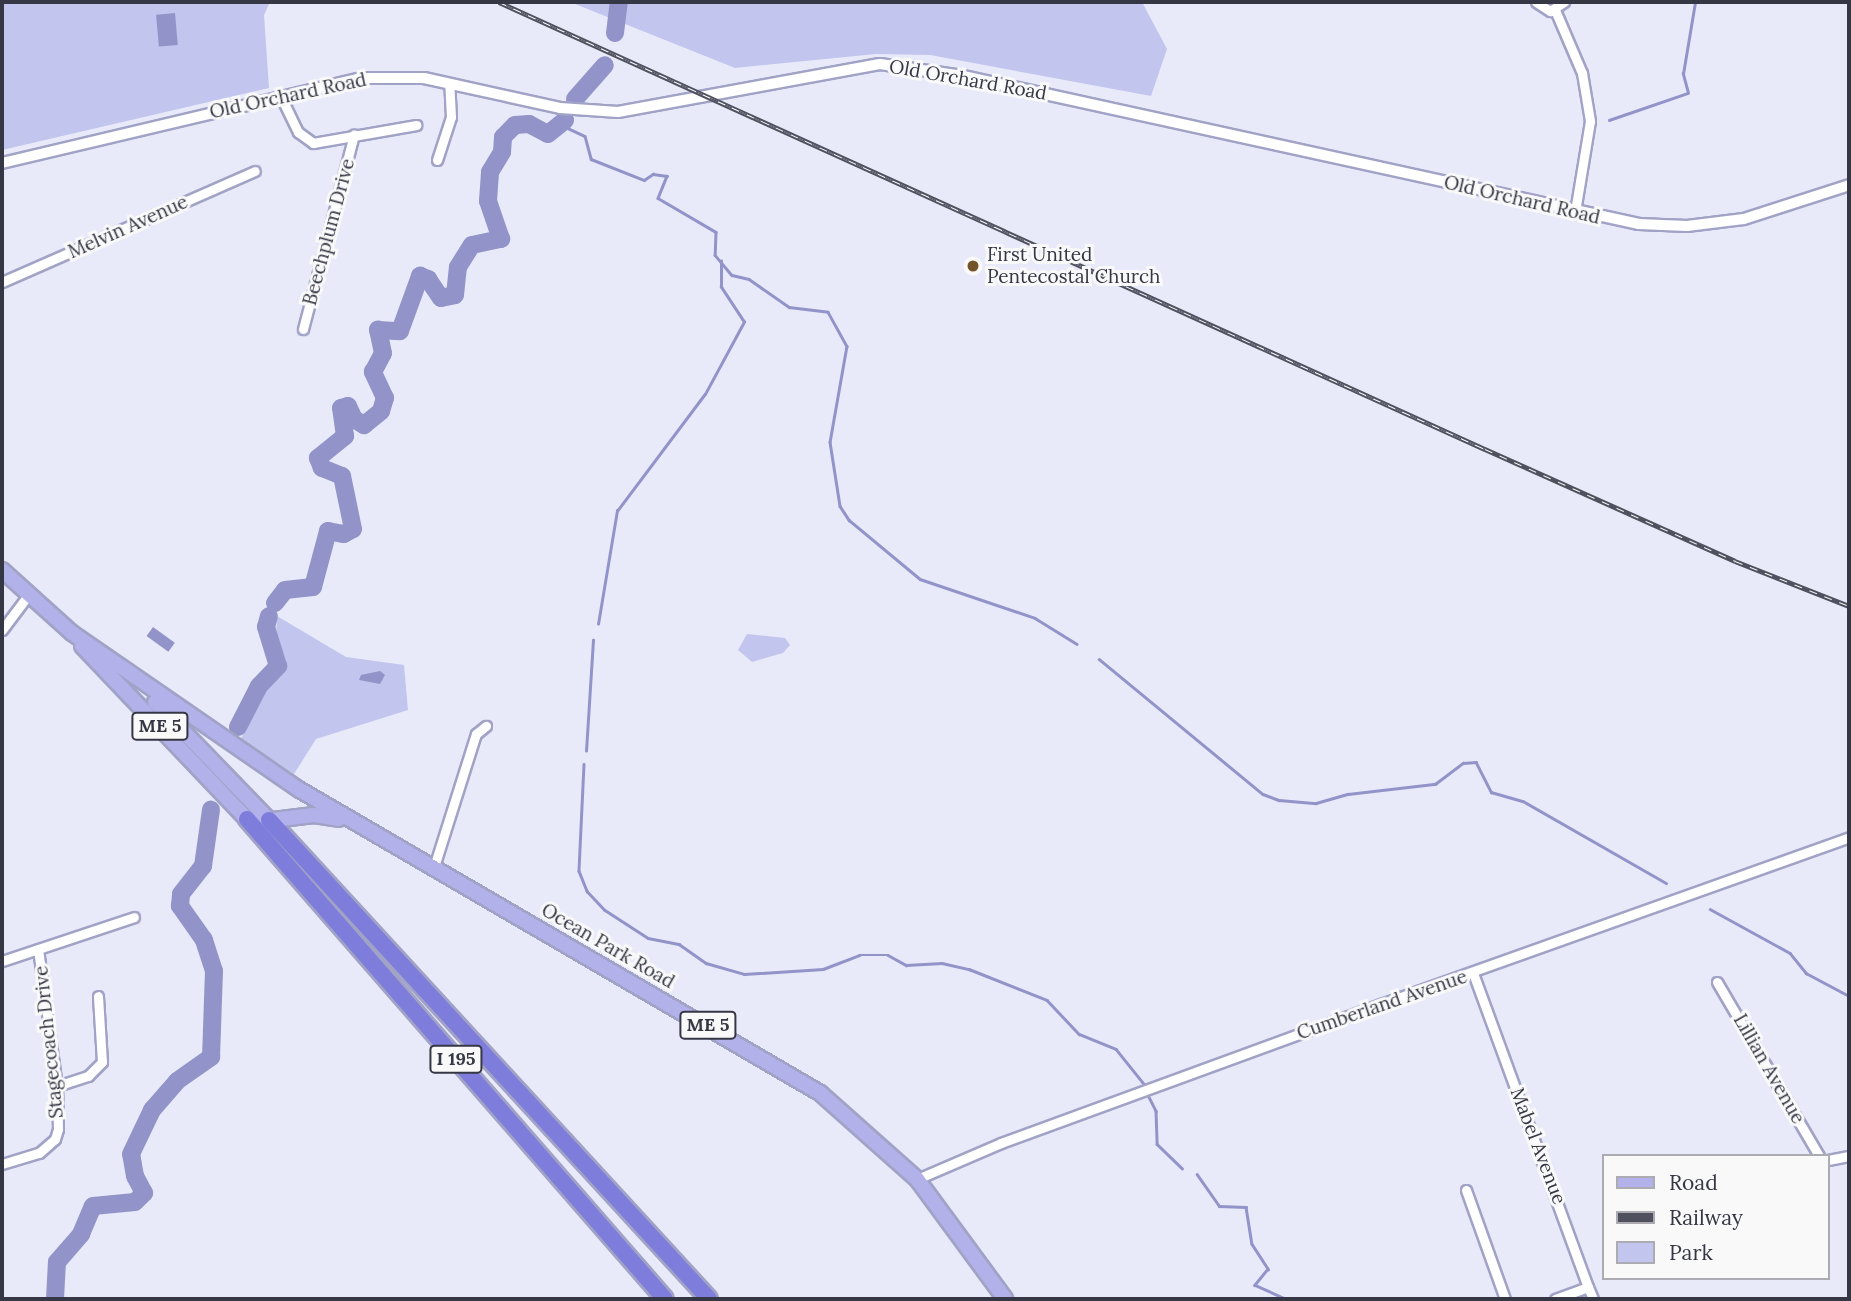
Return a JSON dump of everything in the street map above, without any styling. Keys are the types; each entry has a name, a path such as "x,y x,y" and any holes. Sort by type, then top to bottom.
{"highway":[{"name":"I 195","path":"247,819 665,1299"},
{"name":"I 195","path":"268,820 709,1299"}],"main road":[{"name":"Ocean Park Road","path":"2,570 72,633 350,822 805,1082 867,1130 917,1179 1005,1299"},
{"name":"Ocean Park Road","path":"72,633 102,670 247,819 328,815 350,822"},
{"path":"111,660 194,739 268,820"},
{"path":"295,816 301,801 300,790"}],"street":[{"path":"1536,2 1545,10 1555,10 1564,2"},
{"path":"1555,10 1582,73 1590,121 1575,212"},
{"name":"Old Orchard Road","path":"2,163 280,95 376,77 449,83 560,108 630,112 848,67 910,66 1639,224 1708,224 1770,213 1849,185"},
{"path":"436,160 451,117 449,83"},
{"name":"Beechplum Drive","path":"280,95 298,132 309,142 416,125"},
{"name":"Beechplum Drive","path":"303,329 354,135"},
{"name":"Melvin Avenue","path":"2,282 255,172"},
{"path":"2,630 29,594"},
{"path":"433,870 475,736 486,726"},
{"name":"Cumberland Avenue","path":"917,1179 1001,1143 1849,837"},
{"path":"2,961 134,917"},
{"name":"Stagecoach Drive","path":"2,1164 39,1153 55,1139 59,1119 38,948"},
{"name":"Mabel Avenue","path":"1472,973 1593,1299"},
{"name":"Lillian Avenue","path":"1717,982 1818,1154"},
{"path":"57,1086 88,1076 102,1062 98,996"},
{"path":"1830,1160 1849,1156"},
{"path":"1466,1190 1505,1299"},
{"path":"1555,1299 1588,1287"}],"green space":[{"path":"2,2 270,2 264,15 269,88 2,150"},
{"path":"570,2 1142,2 1167,49 1151,96 930,55 876,54 735,68"},
{"path":"277,616 346,657 404,665 408,710 316,739 294,774 241,739 265,690 284,673 276,640"},
{"path":"747,634 785,638 790,645 783,653 752,662 738,650"}],"shaded area":[{"path":"617,2 628,2 619,23 611,19"},
{"path":"175,13 178,45 159,47 156,15"},
{"path":"153,627 175,643 168,652 147,636"},
{"path":"380,671 385,675 380,684 359,680 361,675"}],"waterway":[{"path":"615,33 619,2"},
{"path":"1609,120 1688,93 1683,74 1695,2"},
{"path":"575,99 605,65"},
{"path":"275,603 285,590 313,587 328,531 344,534 353,529 342,476 322,468 318,458 345,436 341,408 348,406 354,419 364,425 381,411 385,398 373,372 383,353 378,330 400,331 420,276 428,279 441,298 455,295 458,267 472,245 501,239 488,201 490,172 502,152 503,137 515,125 529,124 548,134 565,120"},
{"path":"561,125 585,136 591,159 644,180 653,174 667,176 658,198 716,232 715,255 732,275 749,279 789,307 828,312 847,346 830,442 840,506 849,520 920,579 1035,618 1077,644"},
{"path":"598,624 617,511 705,394 744,322 721,287 721,261"},
{"path":"238,727 259,686 278,666 266,627 269,616"},
{"path":"586,751 593,640"},
{"path":"1099,659 1263,794 1279,800 1316,803 1348,794 1435,784 1463,763 1476,762 1491,792 1523,801 1666,883"},
{"path":"584,764 579,871 587,891 605,910 648,938 679,944 706,963 744,974 823,969 859,955 888,955 906,965 942,963 969,969 1047,1000 1079,1034 1116,1049 1144,1084"},
{"path":"55,1299 57,1262 81,1234 93,1206 135,1202 144,1193 135,1176 131,1154 152,1110 177,1081 211,1057 214,971 204,940 180,906 181,894 203,866 211,810"},
{"path":"1710,909 1790,953 1806,973 1849,996"},
{"path":"1149,1097 1156,1111 1157,1144 1182,1168"},
{"path":"1197,1174 1219,1206 1246,1207 1252,1244 1268,1269 1255,1285 1286,1299"}],"railway":[{"path":"499,2 1735,561 1849,606"}],"place":[{"name":"First United Pentecostal Church","path":"973,266"}]}
